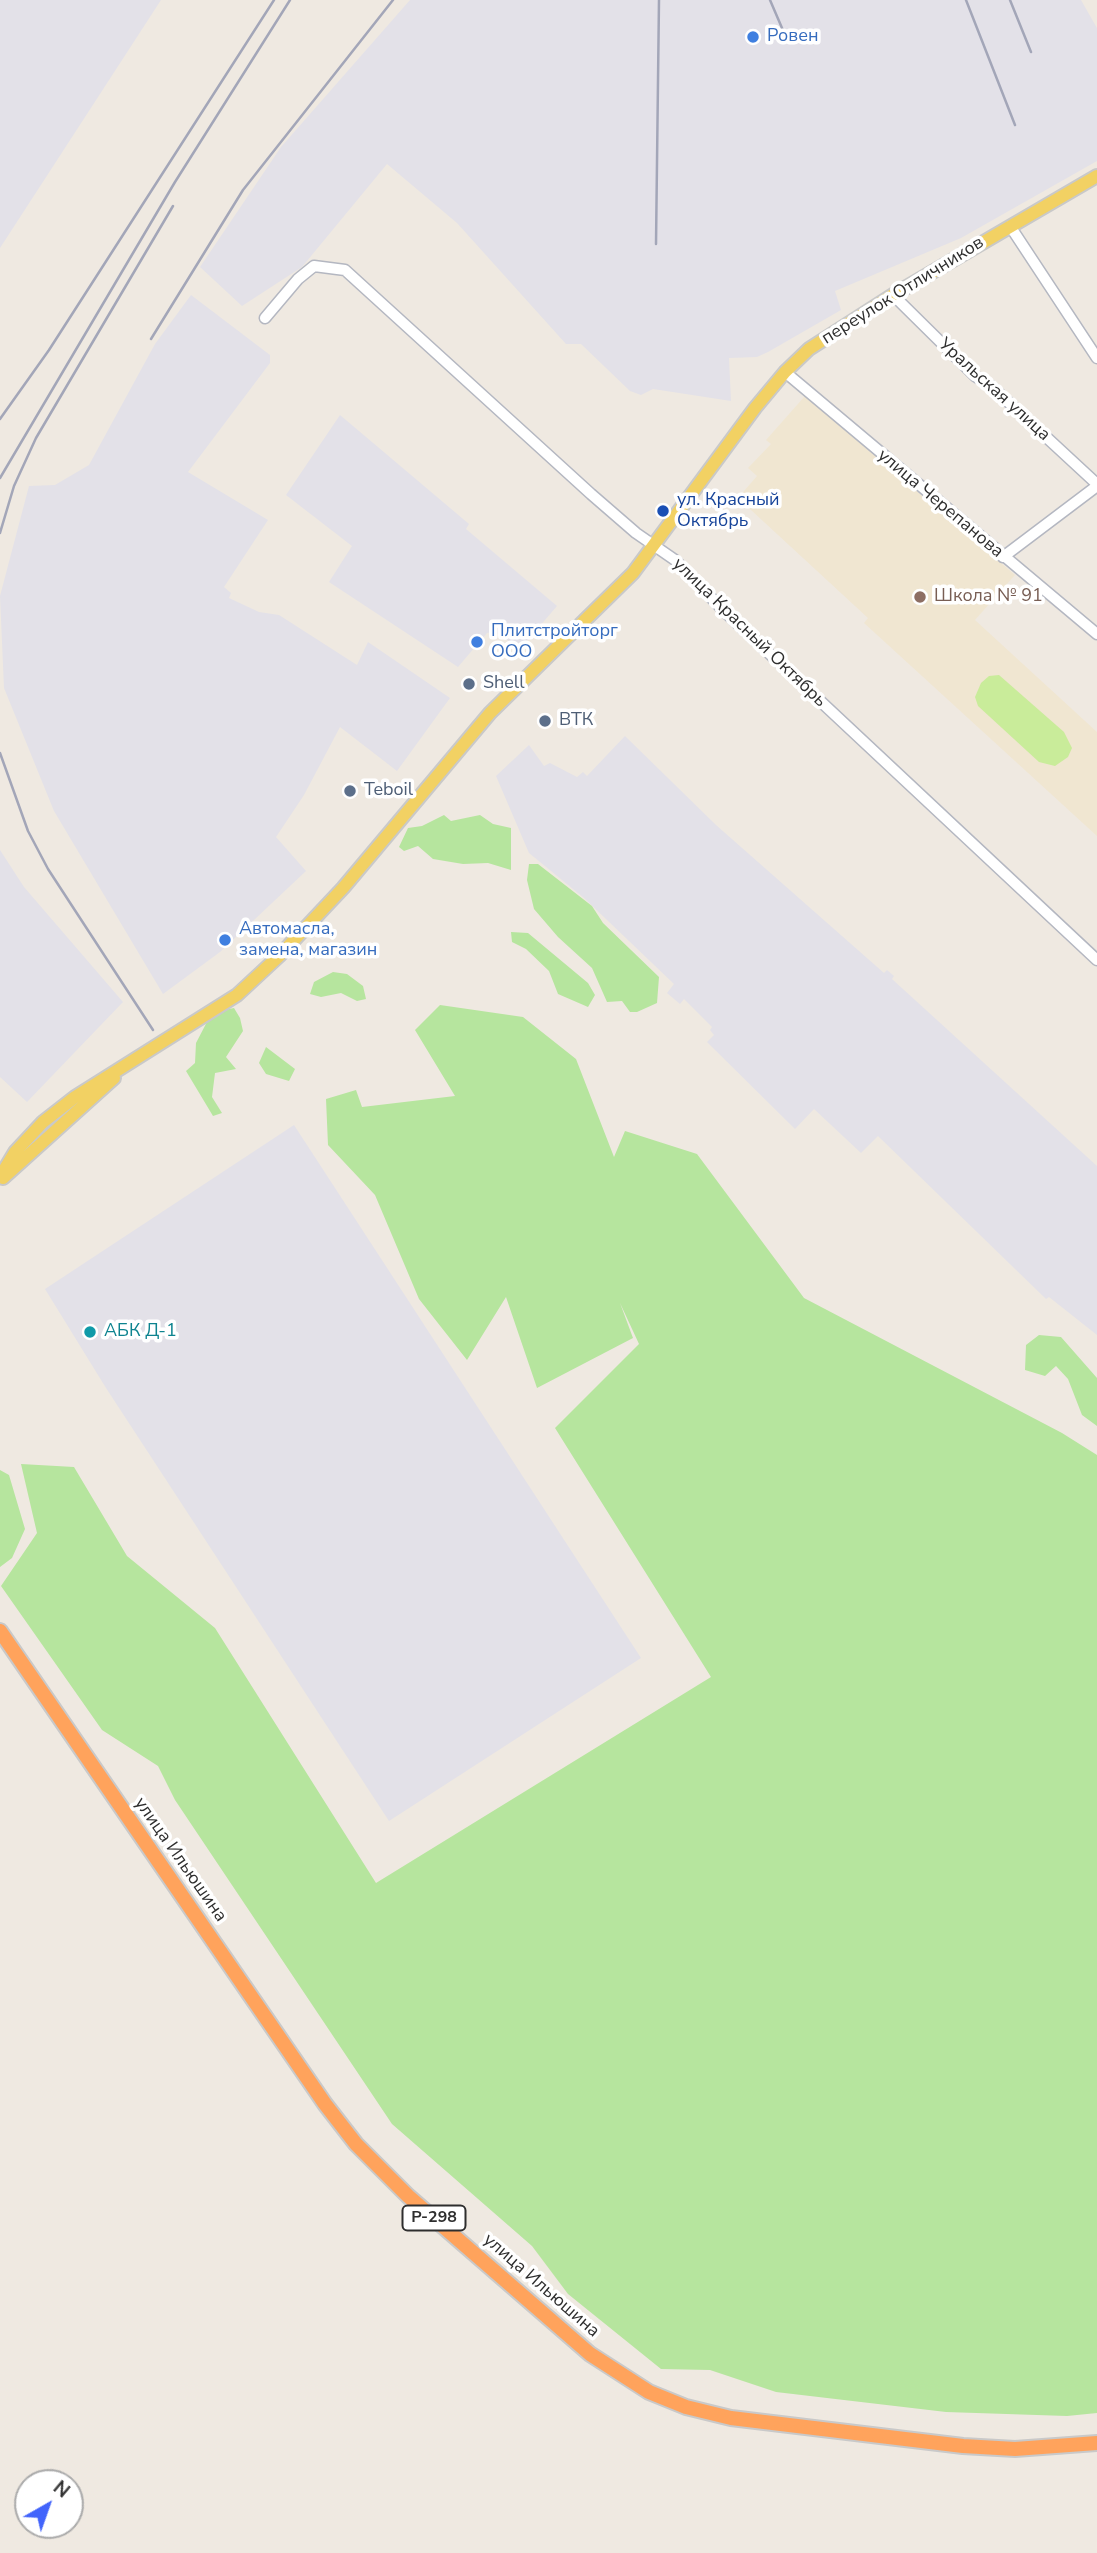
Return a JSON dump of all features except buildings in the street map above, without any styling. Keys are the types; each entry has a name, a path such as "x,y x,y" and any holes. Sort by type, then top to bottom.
{"highway":[{"name":"улица Ильюшина","path":"0,1631 356,2144 408,2196 590,2354 649,2392 686,2407 731,2418 963,2446 1015,2449 1097,2444"}],"main road":[{"name":"переулок Отличников","path":"0,1179 87,1105 126,1065 237,995 273,962 343,888 490,713 603,604 654,546 785,372 839,328 1097,176"}],"street":[{"path":"1010,226 1097,358"},
{"name":"улица Красный Октябрь","path":"265,318 314,266 345,270 591,494 675,560 724,611 1097,960"},
{"name":"Уральская улица","path":"893,295 975,376 991,386 1097,485"},
{"name":"улица Черепанова","path":"785,372 1097,634"},
{"path":"1003,557 1097,485"}],"shaded area":[{"path":"0,0 161,0 0,248"},
{"path":"410,0 1081,0 1097,28 1097,161 961,238 835,291 841,310 768,352 757,357 729,358 731,401 653,389 641,395 630,391 581,344 566,344 457,223 387,164 302,267 242,306 200,267 281,147"},
{"path":"191,295 270,355 270,363 188,472 268,520 224,587 231,593 229,598 259,612 279,615 357,665 368,642 450,698 397,771 340,727 304,795 276,837 306,871 220,952 163,994 54,811 4,688 0,596 29,486 55,485 89,465 155,344"},
{"name":"Школа № 91","path":"805,396 1015,575 975,620 1097,732 1097,836 864,623 868,618 738,498 757,476 748,468 771,444 766,440"},
{"path":"340,415 469,524 466,529 557,606 521,648 494,632 487,633 458,667 329,582 352,546 286,495"},
{"path":"625,736 716,825 884,973 887,970 894,976 892,979 1097,1166 1097,1335 1049,1297 1046,1299 878,1136 861,1153 814,1109 795,1129 707,1042 714,1035 710,1030 712,1027 684,999 680,1004 667,993 674,984 584,898 529,853 496,776 529,745 544,766 550,763 577,777 583,772 587,776"},
{"path":"0,850 24,887 123,1002 27,1102 0,1077"},
{"path":"294,1125 641,1658 389,1821 106,1388 45,1289"}],"green space":[{"path":"999,675 1064,732 1072,748 1068,757 1055,766 1039,762 978,706 975,697 981,683 989,676"},
{"path":"444,815 451,821 480,815 493,824 511,828 511,870 488,863 463,864 433,859 418,846 404,851 399,847 408,828 422,826"},
{"path":"529,864 538,864 592,906 603,923 659,977 657,1003 637,1012 630,1012 622,1001 607,1002 592,968 558,937 534,909 527,880"},
{"path":"511,932 528,933 588,983 595,995 588,1007 558,994 549,971 526,949 512,942"},
{"path":"333,972 347,974 363,986 366,999 357,1001 341,993 321,997 310,994 314,982"},
{"path":"440,1005 523,1017 576,1059 614,1157 625,1131 697,1154 804,1298 1062,1433 1097,1455 1097,2413 1067,2416 946,2412 776,2392 710,2370 661,2369 568,2294 532,2246 392,2124 175,1800 158,1766 102,1730 1,1586 37,1533 21,1464 74,1467 127,1556 215,1628 376,1883 711,1677 555,1428 639,1344 620,1303 633,1338 537,1388 506,1297 467,1360 419,1299 375,1195 328,1145 326,1099 356,1090 362,1107 455,1096 415,1030"},
{"path":"234,1008 243,1031 226,1057 236,1069 215,1073 212,1097 222,1113 213,1116 186,1071 195,1063 196,1043 209,1018 219,1011"},
{"path":"266,1047 295,1069 289,1081 266,1074 259,1063"},
{"path":"1039,1335 1061,1337 1097,1378 1097,1426 1082,1415 1068,1379 1056,1366 1045,1376 1025,1370 1026,1345"},
{"path":"0,1470 9,1475 25,1529 12,1558 0,1567"}],"railway":[{"path":"0,419 49,350 274,0"},
{"path":"0,478 175,182 290,0"},
{"path":"151,339 243,190 393,0"},
{"path":"656,244 659,0"},
{"path":"770,0 788,42"},
{"path":"966,0 1015,125"},
{"path":"1010,0 1031,52"},
{"path":"0,533 14,486 36,438 173,206"},
{"path":"0,753 28,831 48,869 153,1030"}],"place":[{"name":"Ровен","path":"753,37"},
{"name":"ул. Красный Октябрь","path":"663,511"},
{"name":"Школа № 91","path":"920,597"},
{"name":"Плитстройторг ООО","path":"477,642"},
{"name":"Shell","path":"469,684"},
{"name":"ВТК","path":"545,721"},
{"name":"Teboil","path":"350,791"},
{"name":"Автомасла, замена, магазин","path":"225,940"},
{"name":"АБК Д-1","path":"90,1332"}]}
